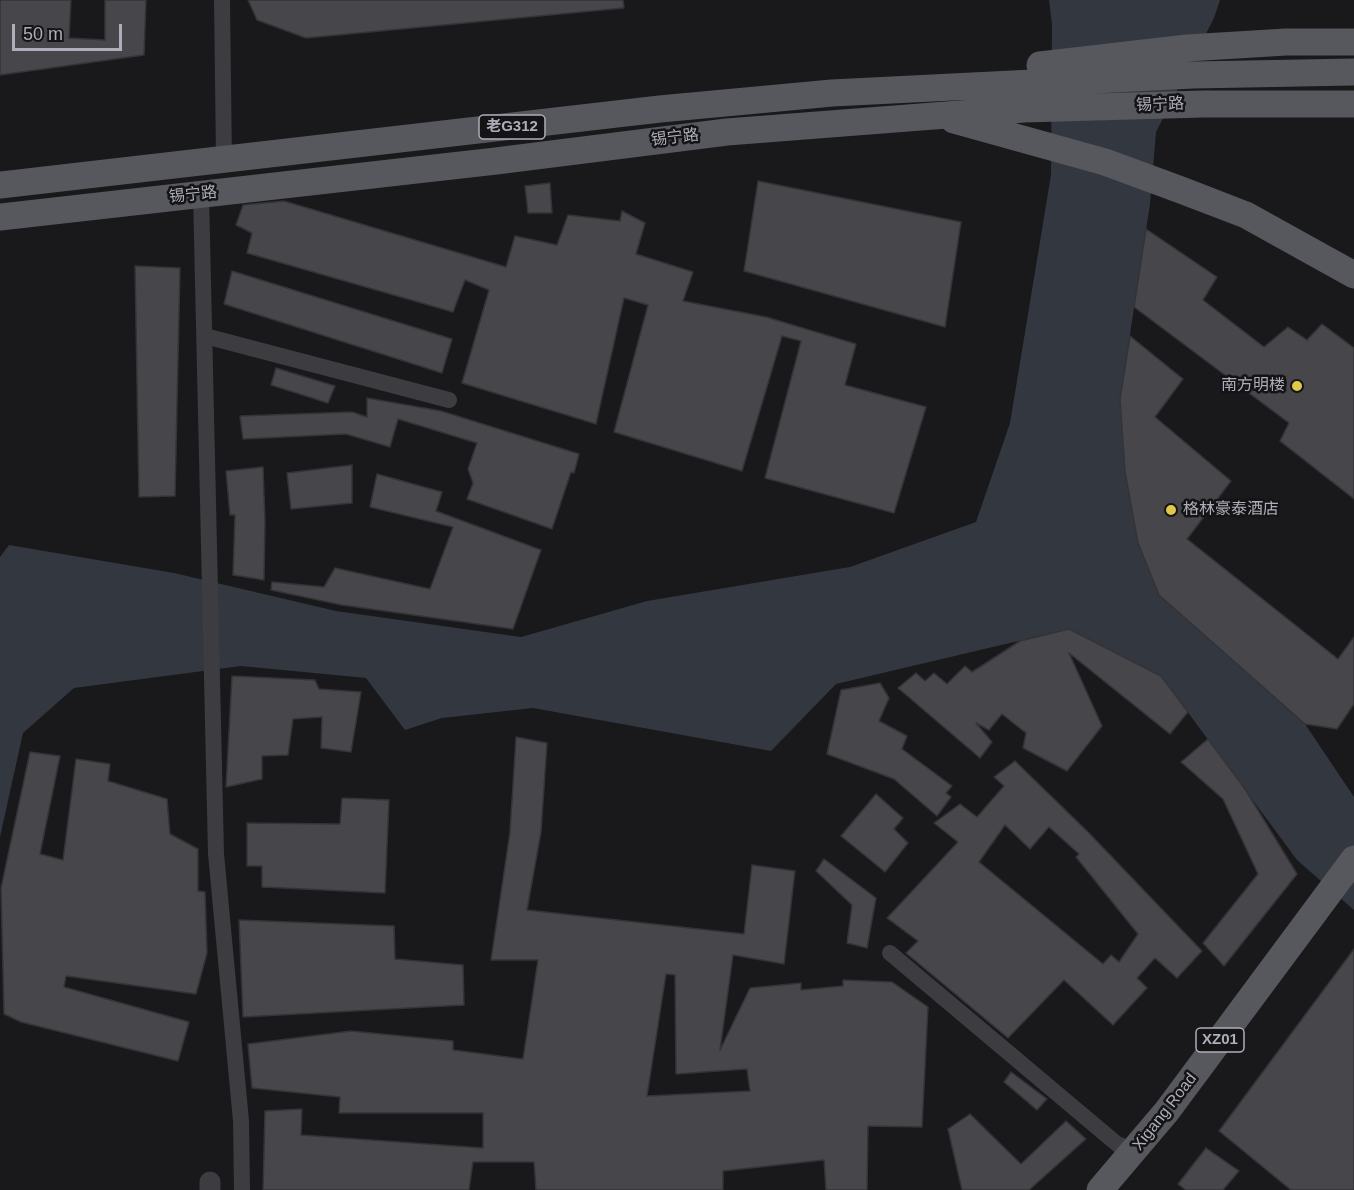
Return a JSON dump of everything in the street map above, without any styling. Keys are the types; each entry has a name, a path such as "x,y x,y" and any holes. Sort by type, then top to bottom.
{"main road":[{"path":"1022,75 1187,48 1286,42 1354,42"},
{"name":"锡宁路","path":"0,185 660,109 832,93 943,87 1022,75 1354,72"},
{"name":"锡宁路","path":"0,217 727,132 1024,109 1354,104"},
{"path":"939,115 1105,162 1181,189 1246,215 1354,276"},
{"name":"XZ01","path":"1344,890 1354,859"},
{"name":"Xigang Road","path":"1100,1190 1167,1111 1344,890"},
{"name":"Xigang Road","path":"1121,1190 1179,1120 1344,890"}],"street":[{"path":"222,0 224,160"},
{"path":"201,194 209,442 207,549 216,854 241,1122 242,1190"},
{"path":"205,336 449,400"},
{"path":"890,952 1117,1144 1134,1151"}],"shaded area":[{"path":"1049,0 1220,0 1214,18 1156,132 1150,204 1120,399 1138,543 1159,595 1305,724 1354,797 1354,910 1297,860 1161,676 1069,629 836,684 771,751 533,708 442,718 405,730 366,678 241,666 74,688 23,733 0,837 0,557 9,545 174,573 336,611 521,637 647,601 850,567 976,522 1010,423 1051,175 1052,24"}],"building":[{"path":"0,0 71,0 69,38 105,40 105,0 146,0 144,55 0,75"},
{"path":"248,0 623,0 624,8 306,38 257,20"},
{"path":"758,181 961,222 945,327 744,271"},
{"path":"550,183 552,213 528,213 525,186"},
{"path":"284,201 506,267 515,236 557,245 568,215 620,221 622,211 645,223 636,254 693,272 683,301 766,317 856,344 845,385 926,407 894,513 765,478 801,341 782,336 742,471 614,432 648,305 624,298 596,424 462,383 489,290 465,280 453,312 247,253 252,233 236,225 243,205"},
{"name":"南方明楼","path":"1146,229 1217,277 1203,300 1264,347 1288,327 1307,340 1322,324 1354,348 1354,499 1280,441 1289,423 1134,307"},
{"path":"135,266 180,268 175,496 139,497"},
{"path":"232,271 452,339 442,373 224,304"},
{"name":"格林豪泰酒店","path":"1130,336 1183,379 1155,417 1231,481 1187,539 1338,659 1354,637 1354,704 1337,729 1305,724 1159,595 1138,543 1125,472 1120,399"},
{"path":"276,368 335,386 328,403 271,385"},
{"path":"367,398 441,411 579,454 552,529 467,499 473,483 468,469 477,443 398,419 390,447 346,434 243,439 240,416 352,412 367,417"},
{"path":"352,465 352,503 291,509 287,473"},
{"path":"263,467 264,580 233,575 235,515 230,515 226,471"},
{"path":"377,474 442,492 436,511 541,550 513,629 342,605 271,590 272,582 324,587 335,568 430,589 453,527 370,507"},
{"path":"1069,629 1161,676 1188,712 1170,734 1069,653 1102,726 1067,771 1023,748 1026,733 1002,714 989,730 976,723 992,742 980,758 898,688 916,673 925,681 934,673 947,684 965,666 972,672 1020,641"},
{"path":"232,676 315,680 319,689 361,692 351,752 321,748 322,717 293,719 288,755 262,756 262,779 226,787"},
{"path":"880,683 889,698 879,721 907,736 902,749 952,786 946,793 951,797 937,816 894,779 827,754 841,690"},
{"path":"516,737 547,743 541,832 527,910 744,934 752,865 795,871 784,964 733,955 720,1050 750,988 801,983 801,990 843,986 843,980 892,982 928,1007 922,1127 868,1126 867,1190 826,1190 824,1160 723,1171 723,1190 536,1190 534,1162 473,1162 469,1190 263,1190 265,1111 302,1109 301,1135 483,1148 483,1113 339,1113 340,1097 252,1088 248,1044 351,1031 453,1041 453,1050 523,1059 538,960 491,960 510,832","holes":["666,974 675,975 676,1074 747,1069 750,1091 647,1096"]},
{"path":"1208,739 1245,789 1297,874 1224,966 1203,943 1258,874 1223,799 1181,762"},
{"path":"30,752 60,756 40,854 63,860 76,759 110,764 108,781 167,799 170,834 198,849 198,891 205,892 207,953 196,994 66,976 64,987 189,1022 178,1061 21,1022 4,1014 1,888"},
{"path":"1015,761 1090,834 1202,951 1177,978 1155,958 1137,978 1147,988 1113,1025 1064,980 1008,1038 906,953 918,941 887,918 958,842 934,823 960,804 977,817 1004,786 994,777","holes":["1005,825 1030,849 1049,827 1079,854 1076,857 1138,934 1119,962 1111,955 1103,964 979,862"]},
{"path":"876,794 903,818 894,829 908,843 885,872 841,836"},
{"path":"342,798 389,800 385,893 262,887 262,866 247,866 247,823 340,824"},
{"path":"824,859 876,898 867,948 847,943 852,905 816,871"},
{"path":"239,920 394,926 395,959 463,965 464,1005 243,1017"},
{"path":"1354,949 1354,1190 1291,1190 1219,1131"},
{"path":"1011,1072 1047,1099 1037,1110 1004,1082"},
{"path":"970,1114 1021,1164 1066,1121 1086,1139 1029,1190 962,1190 948,1129"},
{"path":"1206,1148 1239,1171 1223,1190 1186,1190 1178,1184"}],"place":[{"name":"南方明楼","path":"1297,386"},
{"name":"格林豪泰酒店","path":"1171,510"}]}
